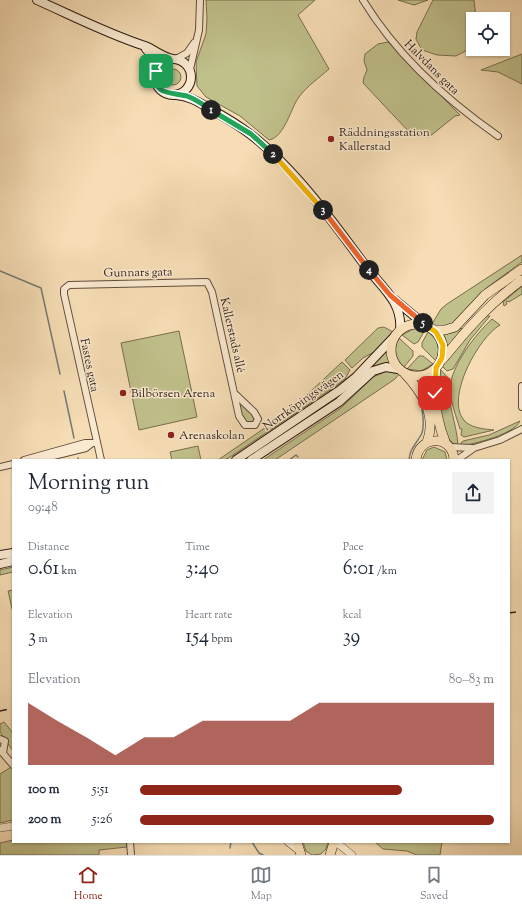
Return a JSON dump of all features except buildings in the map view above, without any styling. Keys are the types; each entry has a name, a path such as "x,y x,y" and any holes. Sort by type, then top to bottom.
{"main road":[{"path":"37,0 165,57 186,63 190,69 194,93 206,107"},
{"path":"140,45 155,59 155,80 158,87 164,92 190,98 251,134 272,153 325,212 370,272 390,295 425,325 434,330 445,330 455,327 486,296 522,269"},
{"path":"156,71 164,61 175,59"},
{"path":"176,95 187,89 191,82"},
{"path":"401,371 412,376 422,376 436,368 484,311 502,294 522,280"},
{"path":"390,295 400,315 397,333 391,346 391,353 401,371 417,387 426,403 430,430 427,442"},
{"path":"397,333 414,324 425,325"},
{"path":"434,330 442,343 442,360"},
{"name":"Norrköpingsvägen","path":"237,459 340,390 397,333"},
{"name":"Norrköpingsvägen","path":"253,459 339,402 373,372 386,367 401,371"},
{"path":"436,368 436,402 440,427 454,459"},
{"path":"416,459 419,449 427,442 437,440 448,445"},
{"path":"0,555 12,553"},
{"path":"0,564 12,561"},
{"path":"330,855 335,843"}],"street":[{"path":"190,69 200,23 200,0"},
{"name":"Halvdans gata","path":"363,0 383,30 402,53 453,104 498,136"},
{"path":"175,59 187,53 198,36"},
{"name":"Gunnars gata","path":"69,285 208,282"},
{"name":"Kallerstads allé","path":"208,282 212,288 239,416 243,423 249,426 255,426 258,419 257,414 235,394"},
{"name":"Fastes gata","path":"69,285 64,289 64,294 94,443 101,459"},
{"path":"522,386 522,407"},
{"path":"458,459 474,448 500,440 522,429"},
{"path":"28,459 78,445 94,443"},
{"path":"41,459 86,448 94,443"},
{"path":"448,445 474,448"},
{"name":"Fastes gata","path":"98,451 98,459"},
{"path":"0,467 12,464"},
{"path":"0,739 5,741 2,752 12,764"},
{"path":"0,828 12,826"},
{"path":"130,843 131,855"},
{"path":"289,843 298,849"},
{"path":"336,843 352,855"}],"green space":[{"path":"206,0 315,0 298,15 329,69 302,93 283,128 275,138 269,140 240,116 206,97 197,86 196,62 206,34"},
{"path":"398,0 428,0 414,5"},
{"path":"433,0 474,0 475,12 466,12 466,51 456,56 437,55 422,50 416,39 417,32"},
{"path":"388,42 460,115 455,116 429,137 412,135 363,83 367,70 364,61 365,54 378,44"},
{"path":"522,54 522,84 498,72 481,70"},
{"path":"173,69 180,74 181,77 176,84 173,85 166,80 165,77 170,70"},
{"path":"522,255 522,262 485,289 456,322 448,326 437,326 432,324 441,309 447,304"},
{"path":"522,286 522,294 509,302 506,302 507,304 504,306 503,302"},
{"path":"487,316 490,316 470,340 453,369 447,371 442,366 470,331"},
{"path":"492,319 500,325 483,342 467,368 459,396 459,409 463,419 469,424 477,428 494,430 464,437 461,435 462,429 460,429 451,400 451,381 454,371 465,351"},
{"path":"384,327 393,332 376,351 363,358 352,368 345,360 378,328"},
{"path":"415,328 425,330 418,342 414,344 402,335"},
{"path":"461,328 462,329 447,347 442,335 455,332"},
{"path":"179,331 197,417 139,430 121,343"},
{"path":"428,332 438,345 438,357 436,361 422,347 422,343"},
{"path":"399,338 413,351 413,356 404,367 396,353 396,346"},
{"path":"387,349 390,363 373,367 353,387 329,405 248,459 244,459 329,402"},
{"path":"419,356 423,356 433,364 421,371 407,369"},
{"path":"342,362 350,370 345,379 336,386 230,457 227,459 219,459 291,410"},
{"path":"440,369 449,379 448,388 450,404 456,429 458,446 451,442 446,434 443,423 439,387"},
{"path":"387,371 399,374 395,379 276,459 264,459 341,408 373,377"},
{"path":"238,401 254,417 253,423 247,423 242,419"},
{"path":"520,421 517,426 494,438 461,446 463,441 489,435"},
{"path":"198,446 201,459 172,459 170,452"},
{"path":"434,447 445,452 447,459 422,459 427,450"},
{"path":"12,567 12,572 0,575 0,570"},
{"path":"12,590 12,609 8,591"},
{"path":"4,722 12,732 12,750 0,732 0,724"},
{"path":"11,767 12,768 12,820 0,823 0,774"},
{"path":"12,840 12,843 126,843 127,847 99,850 99,855 0,855 0,843"},
{"path":"303,843 328,843 326,849 321,854 312,855 306,851"},
{"path":"376,843 442,843 440,855 417,855 407,851 383,849"}],"waterway":[{"path":"0,271 41,288 60,374"},
{"path":"64,391 74,438"},
{"path":"409,459 412,449 423,429 422,409"},
{"path":"290,459 296,455 298,457"},
{"path":"230,848 231,843"},
{"path":"253,843 259,853 263,855"}],"railway":[{"path":"510,613 522,611"},
{"path":"0,711 12,708"}],"place":[{"name":"Räddningsstation Kallerstad","path":"331,139"},
{"name":"Bilbörsen Arena","path":"123,393"},
{"name":"Arenaskolan","path":"171,435"}],"route":[{"path":"156,71 155,80 161,90 172,95 186,96 235,123 251,134 272,153 325,212 370,272 390,295 425,325 436,332 442,340 444,350 442,360 436,368 435,393"}]}
